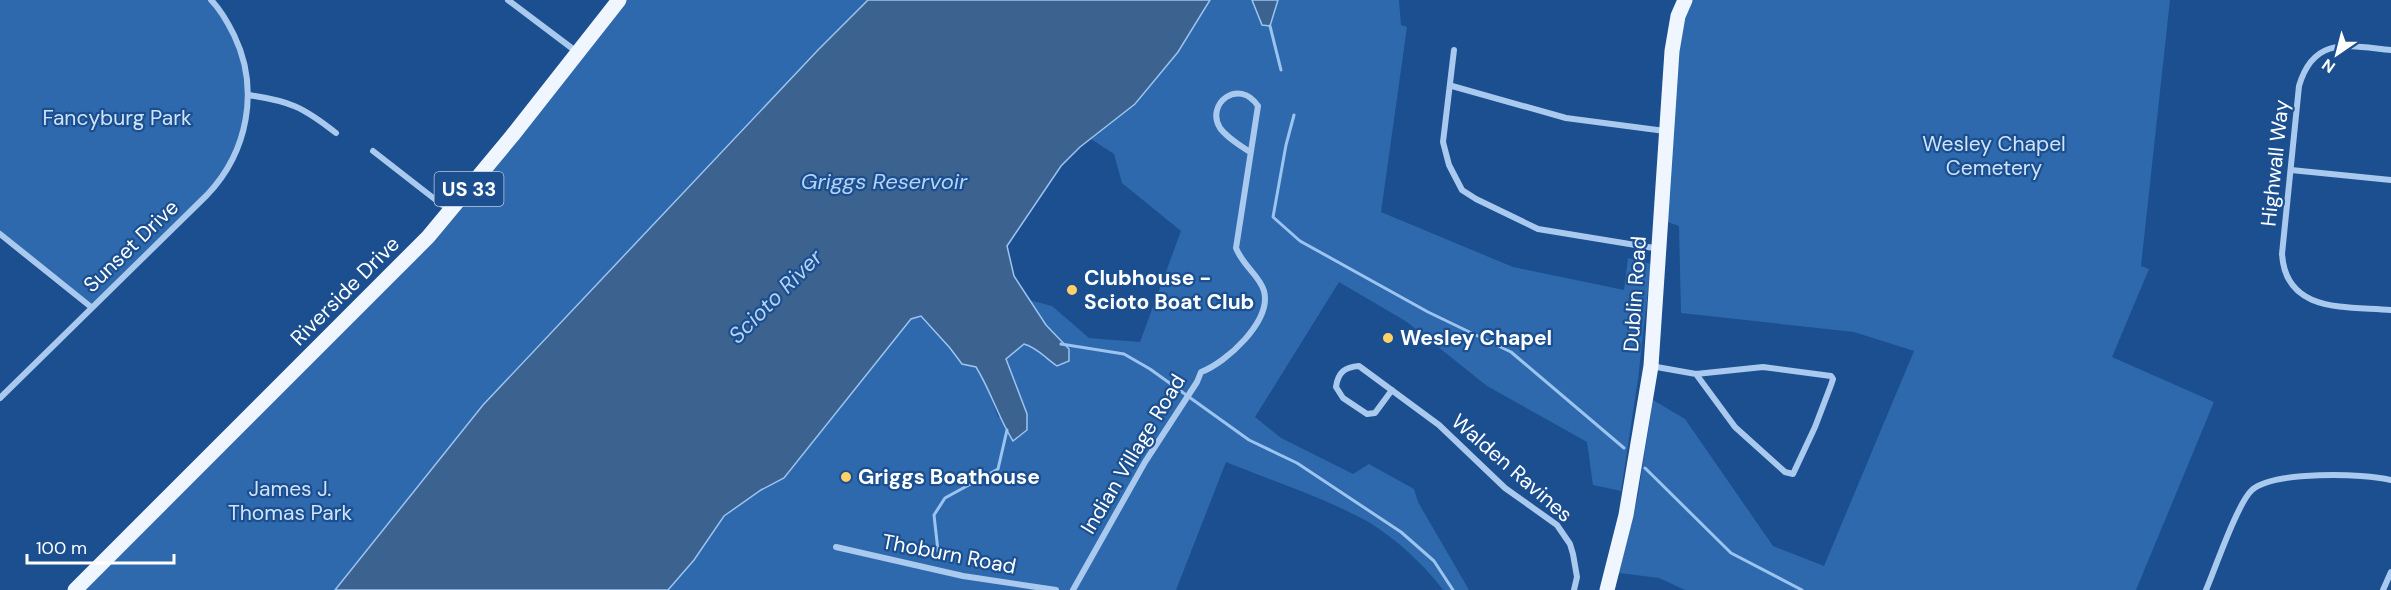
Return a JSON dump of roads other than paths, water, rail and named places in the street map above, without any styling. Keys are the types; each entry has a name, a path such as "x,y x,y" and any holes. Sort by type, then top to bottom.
{"main road":[{"name":"Riverside Drive","path":"75,590 402,265 450,211 619,0"},
{"name":"Dublin Road","path":"1607,590 1626,515 1651,366 1672,51 1678,16 1685,0"}],"street":[{"name":"Sunset Drive","path":"0,398 224,176 245,127 248,95 241,50 230,27 211,0"},
{"path":"508,0 577,53"},
{"name":"Highwall Way","path":"2391,50 2340,45 2331,47 2316,56 2305,69 2299,86 2282,254 2286,277 2292,288 2312,301 2391,310"},
{"path":"1454,50 1452,86 1443,142 1449,165 1462,189 1476,199 1538,229 1660,249"},
{"path":"1452,86 1566,118 1667,131"},
{"name":"Indian Village Road","path":"1073,590 1165,429 1197,382 1201,372 1221,362 1243,341 1261,318 1265,305 1265,292 1260,282 1245,267 1236,248 1258,106 1249,97 1233,93 1226,97 1216,117 1224,133 1250,152"},
{"path":"248,95 297,105 336,133"},
{"path":"373,151 450,211"},
{"path":"2291,170 2391,180"},
{"path":"0,234 91,307"},
{"name":"Walden Ravines","path":"1392,390 1375,413 1366,414 1342,398 1336,387 1341,372 1349,366 1359,366 1392,390 1439,425 1505,488 1557,525 1570,544 1573,554 1576,576 1574,590"},
{"path":"1651,366 1696,374 1763,367 1828,375 1833,379 1815,428 1793,474 1761,452 1735,427 1696,374"},
{"path":"2206,590 2241,506 2251,490 2257,486 2279,479 2347,474 2391,480"},
{"name":"Thoburn Road","path":"836,547 963,576 1056,590"},
{"path":"2383,590 2391,572"}],"water":[{"name":"Griggs Reservoir","path":"868,0 1210,0 1178,52 1135,104 1080,147 1061,166 1007,246 1014,276 1046,325 1069,349 1069,361 1057,366 1024,344 1006,359 1027,414 1027,430 1013,441 976,367 962,364 921,316 911,319 784,478 761,490 724,516 694,560 668,590 335,590 483,405"},
{"path":"1252,0 1278,0 1270,26 1262,25"}],"waterway":[{"path":"1270,26 1281,70"},
{"path":"1294,115 1273,217 1300,241 1428,312 1511,352 1624,448"},
{"path":"1061,344 1124,354 1150,369 1249,440 1297,463 1401,532 1434,561 1453,590"},
{"path":"938,551 934,515 945,498 998,469 1007,430"},
{"path":"1645,468 1731,553 1802,590"}],"place":[{"name":"Clubhouse - Scioto Boat Club","path":"1072,290"},
{"name":"Wesley Chapel","path":"1388,338"},
{"name":"Griggs Boathouse","path":"846,477"}],"park label":[{"name":"Fancyburg Park","path":"117,118"},
{"name":"Wesley Chapel Cemetery","path":"1994,156"},
{"name":"James J. Thomas Park","path":"290,501"}],"water label":[{"name":"Scioto River","path":"775,296"}]}
